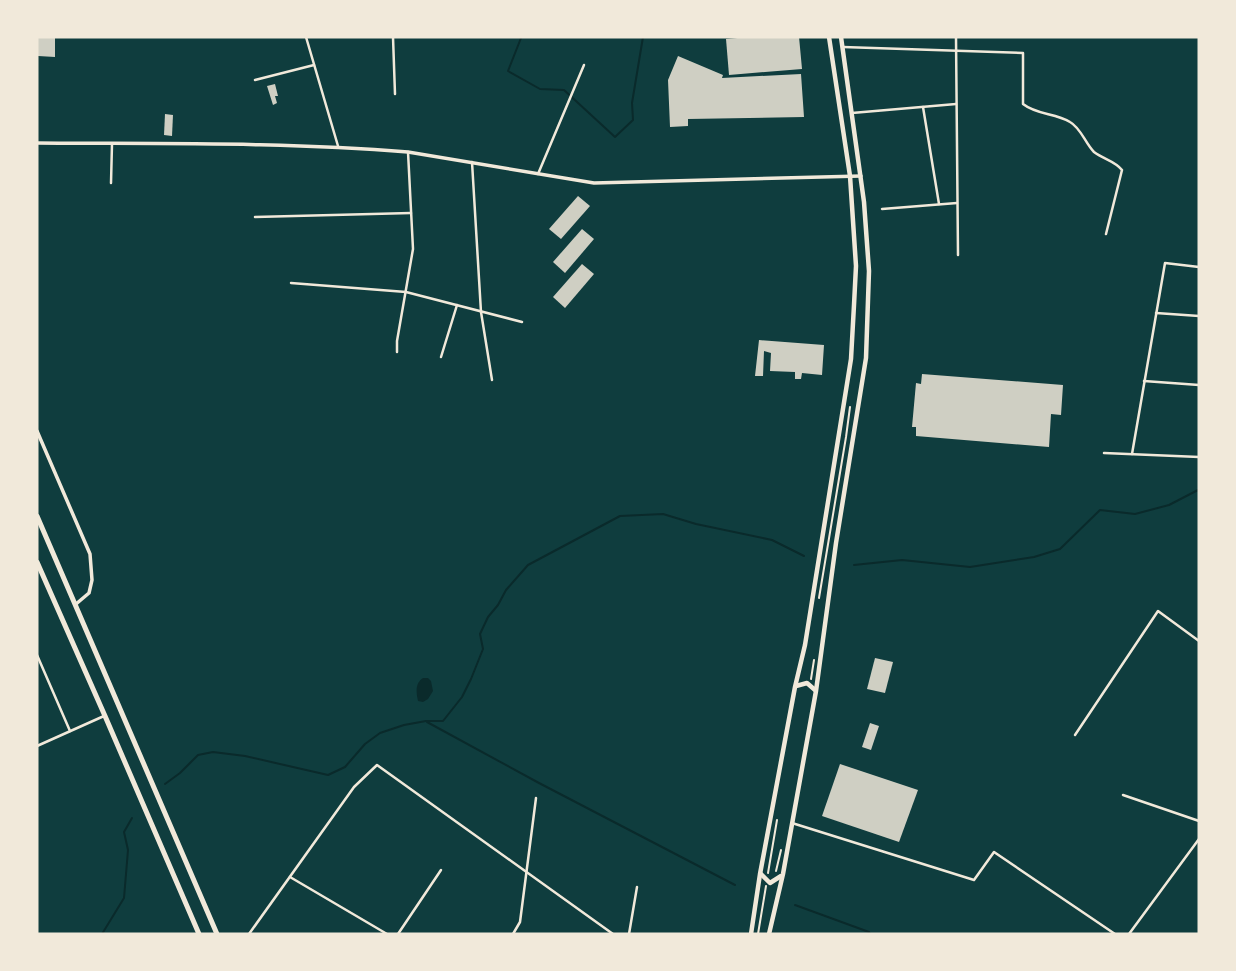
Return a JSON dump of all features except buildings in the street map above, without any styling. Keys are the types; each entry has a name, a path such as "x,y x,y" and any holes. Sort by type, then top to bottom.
{"highway":[{"path":"37,516 217,934"},
{"path":"37,562 199,934"},
{"path":"105,716 120,709"}],"main road":[{"path":"751,934 760,874 806,640 851,359 856,266 850,176 829,37"},
{"path":"769,934 783,874 816,691 836,543 866,358 869,271 861,176 841,37"},
{"path":"795,687 807,683 816,691"},
{"path":"760,874 770,883 783,874"}],"street":[{"path":"306,37 338,146"},
{"path":"393,37 395,94"},
{"path":"956,37 958,255"},
{"path":"843,47 1023,54 1023,104 1031,110 1069,121 1076,126 1093,151 1118,164 1122,170 1106,234"},
{"path":"255,80 314,65"},
{"path":"538,174 584,65"},
{"path":"852,113 956,104"},
{"path":"923,107 939,204"},
{"path":"37,143 338,146 408,152 609,184 861,176"},
{"path":"111,183 112,144"},
{"path":"397,352 413,249 408,152"},
{"path":"472,162 481,312 492,380"},
{"path":"882,209 957,203"},
{"path":"255,217 411,213"},
{"path":"1132,454 1165,263 1199,267"},
{"path":"291,283 406,292 522,322"},
{"path":"441,357 457,305"},
{"path":"1156,313 1199,316"},
{"path":"1144,382 1199,385"},
{"path":"37,431 90,554 92,580 89,593 75,605"},
{"path":"1104,453 1199,457"},
{"path":"1075,735 1158,611 1199,641"},
{"path":"37,655 71,731"},
{"path":"37,746 105,716"},
{"path":"249,934 354,787 377,765 613,934"},
{"path":"1123,794 1199,821"},
{"path":"513,934 520,922 536,798"},
{"path":"792,823 974,880 994,852 1115,934"},
{"path":"1129,934 1199,839"},
{"path":"398,934 441,870"},
{"path":"290,877 387,934"},
{"path":"629,934 637,887"}],"path":[{"path":"819,598 850,402"},
{"path":"758,934 777,816"}],"water":[{"path":"423,678 431,681 433,691 423,702 418,701 417,685"}],"waterway":[{"path":"520,37 508,71 540,89 564,90 615,137 633,120 632,103 643,37"},
{"path":"854,565 902,560 970,567 1034,557 1060,549 1100,510 1135,514 1169,505 1199,491"},
{"path":"165,784 198,755 213,752 245,756 328,775 345,767 365,744 380,733 404,725 443,721 462,697 471,679 483,649 480,634 506,590 528,565 620,516 663,514 772,540 804,556"},
{"path":"427,722 735,885"},
{"path":"102,934 124,898 128,850 124,832 132,818"},
{"path":"795,905 870,934"}]}
